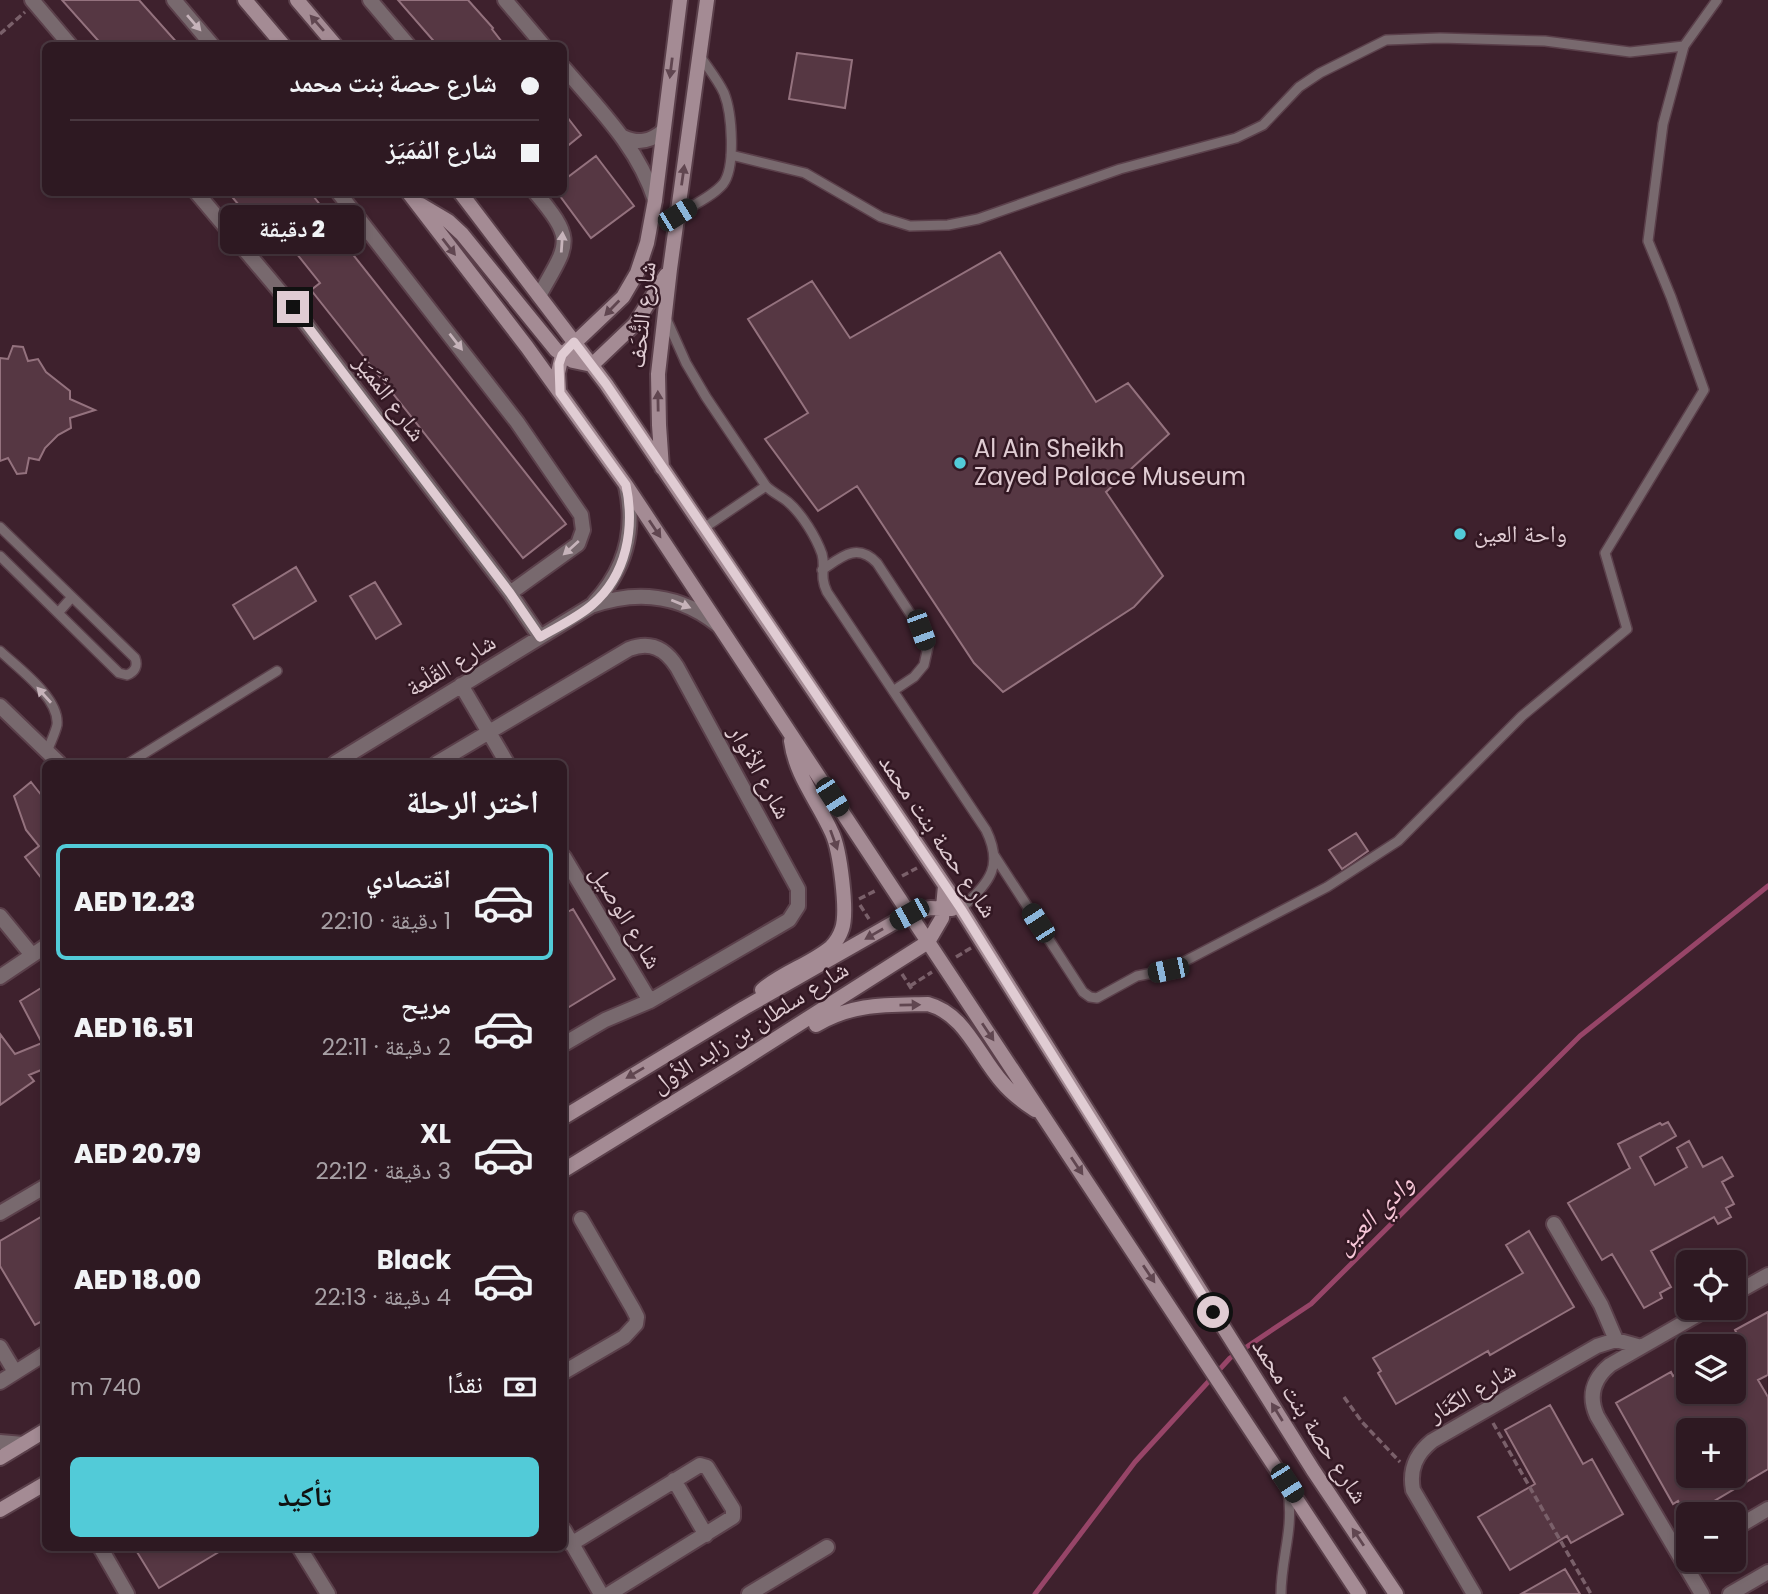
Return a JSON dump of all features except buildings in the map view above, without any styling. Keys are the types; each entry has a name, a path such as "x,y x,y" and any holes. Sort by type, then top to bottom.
{"main road":[{"path":"245,0 281,42"},
{"path":"298,0 334,42"},
{"name":"شارع التُّحَف","path":"562,355 623,297 637,272 647,243 655,200 680,0"},
{"name":"شارع التُّحَف","path":"663,469 657,395 670,269 707,0"},
{"name":"شارع حصة بنت محمد","path":"463,196 592,365 961,909 1141,1200 1313,1470 1396,1594"},
{"path":"411,197 462,234 542,336 562,355 573,361 592,365 635,324 670,269"},
{"path":"411,197 560,393 626,485 1359,1594"},
{"path":"560,393 558,373 562,355"},
{"path":"744,1008 777,977 831,947 842,929 844,918 836,841 803,781 794,757 790,732"},
{"path":"928,942 939,927 944,909 945,886"},
{"name":"شارع سلطان بن زايد الأول","path":"567,1115 744,1008 909,914 923,909 961,909"},
{"name":"شارع سلطان بن زايد الأول","path":"567,1168 928,942"},
{"path":"733,1066 752,1060 845,1010 870,1006 928,1004 950,1013 1002,1082 1043,1115"},
{"path":"0,1458 42,1432"},
{"path":"0,1510 42,1489"}],"street":[{"path":"174,0 210,42"},
{"path":"370,0 406,42"},
{"path":"505,0 541,42"},
{"path":"33,2 68,42"},
{"path":"567,72 639,160 655,200"},
{"path":"622,137 639,142 656,137 663,131"},
{"name":"شارع المُمَيَز","path":"198,196 293,307 510,593 540,637"},
{"path":"341,196 509,411 581,515 583,530 578,544 510,593"},
{"path":"538,196 556,217 564,234 560,257 539,296"},
{"name":"شارع القَلْعة","path":"591,606 612,581 626,550 630,518 626,485"},
{"name":"شارع القَلْعة","path":"340,760 591,606 610,599 650,596 670,599 707,617 723,630"},
{"name":"شارع الأنوار","path":"442,760 629,649 638,645 659,648 671,657 677,667 795,882 799,897 794,914 789,920 650,1001 597,1024 567,1042"},
{"path":"461,685 505,760"},
{"path":"0,706 56,760"},
{"name":"شارع الوصيل","path":"567,869 650,1001"},
{"path":"0,916 32,955"},
{"path":"0,977 42,949"},
{"path":"0,1213 42,1188"},
{"path":"567,1369 624,1337 636,1324 633,1309 581,1219"},
{"path":"1553,1224 1601,1305 1616,1340 1641,1348"},
{"path":"1746,1287 1768,1275"},
{"path":"1676,1543 1597,1416 1592,1401 1594,1385 1603,1370 1689,1320"},
{"name":"شارع الكَنَار","path":"1412,1473 1424,1447 1597,1346 1616,1340"},
{"path":"0,1347 15,1372"},
{"path":"0,1382 42,1355"},
{"path":"0,1442 23,1444"},
{"path":"571,1544 700,1465 708,1466 734,1515 731,1520 609,1594"},
{"path":"1412,1473 1416,1498 1474,1594"},
{"path":"674,1480 706,1535"},
{"path":"1746,1522 1768,1509"},
{"path":"567,1536 601,1594"},
{"path":"749,1594 827,1547"},
{"path":"102,1551 127,1594"},
{"path":"301,1551 328,1594"},
{"path":"1692,1572 1702,1594"},
{"path":"1730,1594 1768,1572"}],"lane":[{"path":"994,855 1083,992 1097,998 1138,976 1168,970 1327,887 1398,841 1522,716 1627,629 1605,553 1704,390 1648,241 1663,124 1684,46 1717,0"},
{"path":"731,155 805,173 881,217 910,226 948,225 978,219 1120,169 1236,138 1263,125 1299,87 1320,73 1386,40 1440,38 1545,41 1630,52 1684,46"},
{"path":"677,215 721,186 728,175 731,155 727,100 700,56"},
{"path":"666,317 686,363 766,485 772,493 793,506 815,538 823,557 821,580 827,592 986,830 994,847 993,866 986,884 961,909"},
{"path":"704,528 766,485"},
{"path":"0,527 135,658 137,665 134,671 127,675 119,673 0,556"},
{"path":"822,570 844,555 859,552 869,555 921,630 928,647 924,665 914,677 893,691"},
{"path":"58,613 72,597"},
{"path":"0,651 55,708 57,726 47,752"},
{"path":"134,760 277,671"},
{"path":"1281,1594 1291,1524 1287,1483"}],"path":[{"path":"0,34 33,2"},
{"path":"1344,1397 1362,1422 1412,1473"},
{"path":"1486,1410 1591,1594"}],"waterway":[{"name":"وادي العين","path":"1035,1594 1135,1462 1230,1358 1311,1304 1580,1036 1768,886"}],"place":[{"name":"Al Ain Sheikh Zayed Palace Museum","path":"960,463"},
{"name":"واحة العين","path":"1460,534"}],"route":[{"path":"293,307 510,593 540,637 591,606 603,594 620,566 629,534 626,485 560,393 559,364 562,355 574,342 606,384 961,909 1213,1312"}]}
